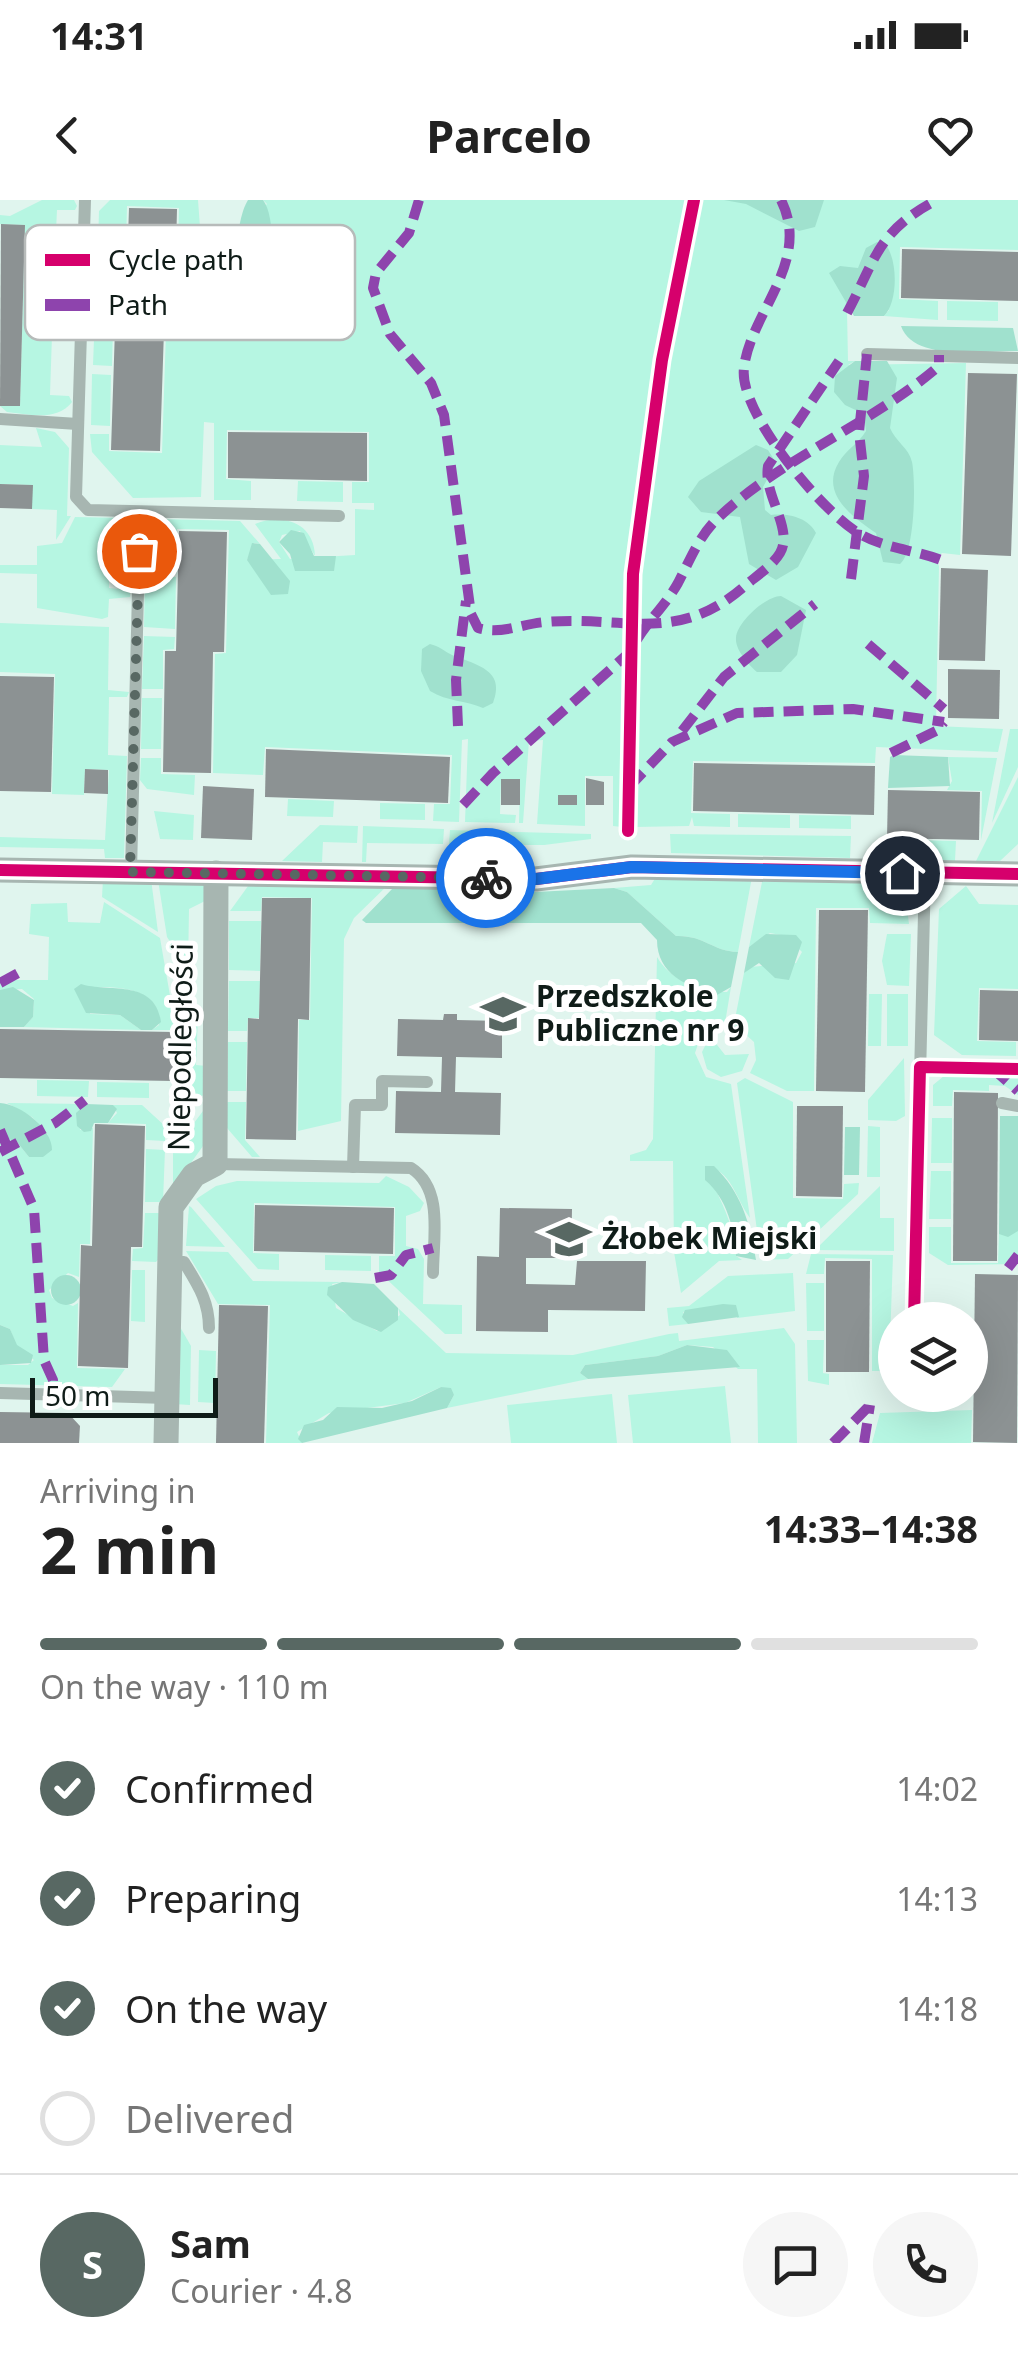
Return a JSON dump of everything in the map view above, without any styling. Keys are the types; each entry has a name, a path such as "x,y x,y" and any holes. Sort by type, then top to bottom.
{"street":[{"path":"0,870 536,879 632,867 1018,874"},
{"name":"Niepodległości","path":"166,1443 171,1207 194,1175 214,1164 216,873"}],"lane":[{"path":"84,225 85,200"},
{"path":"81,340 76,497 88,510 339,516"},
{"path":"867,354 1018,358"},
{"path":"0,418 78,424"},
{"path":"130,872 140,512"},
{"path":"914,1302 925,873"},
{"path":"920,1068 1018,1069"},
{"path":"353,1167 354,1105 382,1105 382,1081 427,1082"},
{"path":"1002,1103 1018,1106"},
{"path":"214,1164 412,1168 427,1178 433,1193 433,1274"},
{"path":"170,1262 184,1262 200,1289 209,1306 209,1328"},
{"path":"0,1393 167,1398"}],"green space":[{"path":"42,200 74,200 77,206 75,210 57,210 56,225 0,224 0,215 10,216"},
{"path":"110,200 198,200 200,225 179,225 179,208 127,206 127,225 99,225 99,211"},
{"path":"248,200 263,200 271,225 240,225"},
{"path":"263,200 1018,200 1018,250 900,247 899,299 938,301 938,320 884,316 889,310 847,311 848,361 855,361 848,365 966,363 960,555 942,553 936,559 936,726 1003,729 998,752 876,747 875,763 693,761 691,813 730,814 730,827 694,826 692,817 689,826 635,827 635,742 623,742 622,827 613,826 613,776 585,776 585,826 537,824 543,740 529,741 523,823 519,823 520,779 501,779 500,814 516,815 515,823 465,822 468,739 462,740 459,822 433,821 434,804 450,804 452,755 265,747 263,775 213,773 215,654 226,653 229,530 177,529 176,568 146,567 147,531 159,519 240,521 260,544 254,543 247,560 281,559 255,524 286,520 309,535 315,556 300,531 282,535 279,542 290,559 355,555 355,509 374,510 374,503 352,503 352,482 369,482 369,432 227,430 226,479 251,481 251,500 214,500 214,423 204,422 201,497 133,498 92,452 90,434 109,434 109,451 162,453 166,340 355,340 355,225 246,225 267,204"},
{"path":"724,200 824,200 815,227 799,231 746,204"},
{"path":"25,225 25,340 52,340 50,395 69,396 72,402 58,412 42,415 7,412 0,406 20,406"},
{"path":"877,242 886,245 893,261 892,301 884,316 854,316 829,273 840,266 858,268 866,248"},
{"path":"947,301 998,302 998,321 947,320"},
{"path":"901,326 1013,328 1018,351 935,350 908,338"},
{"path":"94,340 113,340 112,366 93,365"},
{"path":"855,361 887,361 897,378 890,428 910,457 914,485 909,546 900,564 883,562 876,533 842,504 833,484 839,462 866,431 864,414 845,405 834,392 835,376"},
{"path":"92,374 111,375 110,426 91,425"},
{"path":"36,428 55,432 69,448 67,516 71,516 56,540 57,510 32,509 32,485 0,484 0,445 42,447"},
{"path":"756,445 768,450 776,463 763,487 765,510 771,515 802,520 816,533 798,567 776,580 749,564 740,517 701,512 688,497 699,481"},
{"path":"298,481 343,482 343,502 297,501"},
{"path":"75,517 127,518 132,542 110,543 109,588 130,590 130,597 109,599 108,617 102,619 37,608 37,574 0,573 0,565 37,565 37,546 62,543"},
{"path":"291,530 304,533 314,556 336,556 334,571 295,571 290,554 279,542"},
{"path":"252,543 260,544 290,581 288,594 271,595 247,560"},
{"path":"145,576 176,577 175,629 144,627"},
{"path":"781,596 806,610 797,655 781,672 757,672 738,647 736,638 760,605"},
{"path":"0,623 109,627 108,690 129,692 127,697 109,697 108,755 127,756 124,858 105,858 104,849 0,847 0,837 105,840 109,770 85,769 84,795 52,794 55,674 0,672"},
{"path":"144,636 175,637 174,649 163,650 163,689 142,689"},
{"path":"430,644 487,670 496,683 493,703 483,708 430,691 421,671 422,649"},
{"path":"142,698 162,698 161,749 141,749"},
{"path":"1010,729 1018,729 1018,767 992,823"},
{"path":"890,757 948,757 950,786 888,788"},
{"path":"948,757 997,758 981,840 982,791 947,790 952,781"},
{"path":"141,758 161,758 161,774 195,775 194,795 147,789 140,780"},
{"path":"1018,777 1018,844 1000,861 976,861"},
{"path":"288,799 334,801 333,817 287,816"},
{"path":"380,803 425,804 425,820 380,819"},
{"path":"154,811 194,815 193,840 160,839"},
{"path":"738,814 790,815 790,828 738,827"},
{"path":"799,815 851,816 851,829 799,828"},
{"path":"320,825 358,826 357,843 323,842 322,862 282,861"},
{"path":"363,826 444,829 443,844 367,843 366,862 362,862"},
{"path":"450,830 591,834 591,839 544,845 475,845 474,864 468,864 468,845 449,844"},
{"path":"670,834 851,836 850,858 671,853"},
{"path":"910,840 956,841 955,861 910,859"},
{"path":"656,877 752,877 738,952 676,936 627,892 614,888 651,885"},
{"path":"763,877 884,881 907,908 909,924 870,923 869,908 816,908 814,1091 787,1091 750,1073 756,1060 754,1042 734,1024 744,973 750,967 796,963 802,952 786,936 770,933 749,947"},
{"path":"103,879 151,879 158,932 102,897"},
{"path":"158,880 205,883 205,901 189,909 188,969 167,937"},
{"path":"251,882 390,883 354,918 344,939 341,1121 298,1131 299,1020 310,1020 312,898 262,897 261,911 230,911"},
{"path":"966,886 979,904 1018,905 1018,989 979,988 977,1041 1016,1042 1016,1056 962,1055 934,1035 939,909"},
{"path":"394,887 535,892 614,888 627,892 676,936 738,952 731,987 717,995 676,977 662,962 657,940 641,923 362,920"},
{"path":"104,902 160,938 176,1030 152,1030 159,1025 158,1012 145,996 100,987 89,987 90,1014 120,1015 141,1030 24,1027 33,1017 34,999 22,989 0,990 0,980 48,980 49,937 29,934 31,904 67,903 68,922 100,923"},
{"path":"229,921 261,921 260,971 229,970"},
{"path":"766,934 796,935 802,942 789,980 775,978 759,963 744,973 749,947"},
{"path":"887,934 911,934 909,986 887,985 882,961"},
{"path":"657,957 687,984 717,992 727,992 731,987 725,1023 701,1035 695,1053 706,1077 731,1084 750,1218 727,1179 705,1166 729,1221 736,1256 742,1260 719,1261 681,1293 674,1252 673,1161 630,1161 630,1155 646,1150 653,1139"},
{"path":"229,981 260,981 259,1018 248,1018 247,1031 228,1031"},
{"path":"81,984 140,993 157,1008 161,1022 152,1030 141,1030 120,1015 86,1013 74,989"},
{"path":"13,987 34,1000 33,1017 24,1027 0,1027 0,990"},
{"path":"869,994 882,994 881,1046 868,1046"},
{"path":"887,994 908,994 908,1046 887,1046"},
{"path":"180,1015 198,1016 196,1065 207,1066 207,1095 181,1099"},
{"path":"710,1036 725,1055 749,1054 742,1071 721,1077 707,1069 702,1052"},
{"path":"228,1042 247,1042 246,1091 227,1091"},
{"path":"904,1058 905,1116 896,1121 868,1120 868,1100"},
{"path":"944,1076 1018,1076 1018,1095 1005,1086 989,1085 989,1091 953,1090 952,1106 933,1106 933,1085"},
{"path":"745,1078 793,1102 793,1198 843,1199 844,1184 859,1183 858,1194 788,1259 761,1260 737,1083"},
{"path":"37,1080 89,1081 88,1097 37,1096"},
{"path":"97,1082 149,1083 149,1098 97,1097"},
{"path":"227,1102 246,1102 245,1140 260,1157 252,1157 227,1128"},
{"path":"0,1103 34,1119 47,1134 52,1150 43,1157 29,1157 17,1142 0,1136"},
{"path":"7,1103 86,1104 79,1109 80,1130 93,1128 90,1244 80,1244 79,1277 68,1273 49,1290 52,1298 73,1306 78,1303 77,1368 125,1369 112,1387 0,1384 0,1365 28,1365 34,1360 16,1345 10,1329 0,1325 0,1136 17,1142 29,1157 43,1157 48,1135 32,1117"},
{"path":"86,1104 113,1105 117,1109 108,1123 94,1123 91,1131 84,1132 77,1126 76,1113"},
{"path":"113,1105 142,1105 165,1126 165,1141 146,1140 146,1124 108,1123 117,1113"},
{"path":"203,1111 203,1146 173,1188 173,1151"},
{"path":"1000,1116 1018,1116 1018,1231 1008,1237 999,1234"},
{"path":"932,1118 952,1118 952,1163 931,1163"},
{"path":"868,1126 880,1127 880,1177 867,1177"},
{"path":"845,1127 860,1127 859,1175 844,1175"},
{"path":"146,1149 165,1150 163,1202 145,1202"},
{"path":"705,1166 714,1166 738,1197 756,1260 736,1256 728,1215 705,1180"},
{"path":"931,1171 951,1171 951,1219 929,1219"},
{"path":"386,1176 409,1187 424,1203 420,1211 406,1216 406,1246 418,1249 424,1259 423,1304 462,1305 462,1334 445,1334 379,1272 379,1256 395,1256 395,1207 254,1203 253,1253 279,1254 279,1270 258,1269 196,1199 216,1186 237,1181 379,1183"},
{"path":"880,1186 880,1218 894,1218 894,1251 815,1250"},
{"path":"191,1207 225,1247 186,1246"},
{"path":"145,1213 163,1213 162,1255 156,1262 132,1261 133,1249 143,1248"},
{"path":"929,1227 951,1227 951,1263 998,1263 999,1234 1018,1231 1018,1264 948,1265 929,1253"},
{"path":"186,1251 228,1252 253,1281 342,1282 332,1284 336,1308 377,1331 400,1315 398,1308 446,1353 573,1355 669,1334 678,1333 679,1341 784,1328 795,1344 797,1443 758,1443 757,1369 738,1369 713,1347 687,1345 658,1356 585,1365 580,1373 588,1379 447,1408 454,1395 441,1387 405,1403 329,1413 297,1432 302,1443 266,1443 270,1305 218,1304"},
{"path":"811,1254 893,1255 891,1302 878,1302 878,1371 872,1371 872,1259 825,1258 824,1274 806,1274"},
{"path":"325,1255 371,1256 371,1271 325,1270"},
{"path":"132,1270 145,1270 145,1322 131,1321"},
{"path":"793,1273 795,1311 737,1318 736,1306 683,1312 688,1324 669,1326 667,1308 689,1306 728,1276"},
{"path":"66,1275 77,1279 81,1290 77,1301 66,1305 55,1301 51,1290 55,1279"},
{"path":"342,1282 374,1284 398,1308 398,1320 381,1332 353,1320 327,1295 328,1287"},
{"path":"806,1283 824,1283 824,1331 807,1331"},
{"path":"736,1305 739,1317 688,1324 682,1317 685,1310"},
{"path":"176,1320 191,1346 190,1405 174,1404"},
{"path":"0,1325 10,1329 17,1345 33,1355 31,1363 0,1365"},
{"path":"807,1340 824,1340 823,1373 829,1374 829,1385 808,1381"},
{"path":"687,1345 727,1350 740,1367 588,1379 580,1373 585,1365 658,1356"},
{"path":"199,1350 216,1351 215,1403 198,1402"},
{"path":"725,1386 731,1443 633,1443 628,1395"},
{"path":"441,1387 451,1388 454,1395 447,1408 302,1443 298,1439 304,1425 323,1420 337,1407 382,1408 412,1401"},
{"path":"612,1394 617,1443 511,1443 507,1405"},
{"path":"972,1412 971,1443 872,1443 880,1413"}],"building":[{"path":"129,208 177,209 177,225 128,225"},
{"path":"1,224 25,225 20,406 0,406"},
{"path":"902,249 1018,252 1018,301 901,298"},
{"path":"115,340 164,340 160,451 111,450"},
{"path":"968,373 1017,374 1011,556 962,554"},
{"path":"228,432 367,433 367,481 228,478"},
{"path":"0,484 33,485 32,509 0,508"},
{"path":"179,531 227,532 224,652 213,652 211,773 163,772 165,651 176,651"},
{"path":"941,568 988,570 985,661 939,660"},
{"path":"948,669 1000,670 999,719 948,718"},
{"path":"0,676 54,677 51,792 0,791"},
{"path":"266,749 450,757 448,803 265,797"},
{"path":"694,763 875,766 874,815 693,811"},
{"path":"85,769 108,770 108,794 84,793"},
{"path":"586,778 604,782 604,805 586,805"},
{"path":"501,779 520,779 520,805 501,805"},
{"path":"203,786 254,789 252,840 201,838"},
{"path":"888,790 980,792 979,840 887,838"},
{"path":"558,795 577,795 577,805 558,805"},
{"path":"262,898 311,898 309,1020 298,1019 296,1140 246,1139 248,1018 259,1019"},
{"path":"819,910 868,910 865,1092 816,1091"},
{"path":"980,990 1018,991 1018,1041 979,1040"},
{"path":"444,1014 457,1014 457,1020 502,1021 502,1058 456,1057 455,1092 501,1093 500,1135 395,1133 396,1091 441,1092 442,1057 397,1056 398,1019 443,1020"},
{"path":"0,1029 174,1032 173,1081 0,1078"},
{"path":"954,1092 998,1093 997,1261 953,1261"},
{"path":"797,1106 843,1106 842,1197 796,1196"},
{"path":"95,1124 145,1126 142,1247 131,1247 128,1368 78,1366 81,1245 92,1246"},
{"path":"255,1205 394,1208 393,1254 254,1251"},
{"path":"500,1208 572,1209 571,1258 526,1258 526,1284 575,1285 577,1261 646,1261 645,1311 548,1310 548,1332 476,1331 477,1256 499,1257"},
{"path":"826,1261 870,1261 869,1372 826,1372"},
{"path":"975,1274 1018,1275 1017,1443 973,1442 973,1412 988,1412 988,1302 975,1302"},
{"path":"219,1305 268,1306 264,1443 216,1443"},
{"path":"0,1412 68,1413 80,1426 79,1443 0,1443"}],"marked path":[{"path":"419,200 409,233 376,273 373,288 390,334 431,383 444,415 471,614 478,628 503,630 574,621 650,624 697,615 722,603 765,570 780,553 783,533 768,466 839,361"},
{"path":"781,200 789,223 789,245 744,368 754,410 805,484 844,523 879,543 941,560"},
{"path":"847,313 890,235 937,200"},
{"path":"851,579 864,476 859,432 867,354"},
{"path":"463,805 493,773 630,652 718,518 769,477 913,386 939,366 939,355"},
{"path":"458,726 456,680 466,601"},
{"path":"682,731 724,677 815,604"},
{"path":"868,644 944,709"},
{"path":"629,787 672,742 737,713 853,709 944,722"},
{"path":"891,753 936,731 944,722"},
{"path":"0,983 20,972"},
{"path":"992,1068 1018,1091"},
{"path":"0,1152 55,1123 85,1100"},
{"path":"0,1130 34,1209 44,1360 53,1380 52,1394"},
{"path":"375,1278 391,1275 406,1255 433,1248"},
{"path":"1008,1268 1018,1255"},
{"path":"833,1443 870,1405"},
{"path":"864,1443 870,1405"}],"cycle path":[{"path":"628,831 633,574 662,360 694,200"},
{"path":"0,870 536,879 632,867 1018,874"},
{"path":"914,1302 920,1067 1018,1069"}],"way so far":[{"path":"139,551 130,872 486,878"}],"place":[{"name":"Przedszkole Publiczne nr 9","path":"503,1014"},
{"name":"Żłobek Miejski","path":"569,1239"}],"route":[{"path":"486,878 536,879 632,867 902,873"}]}
